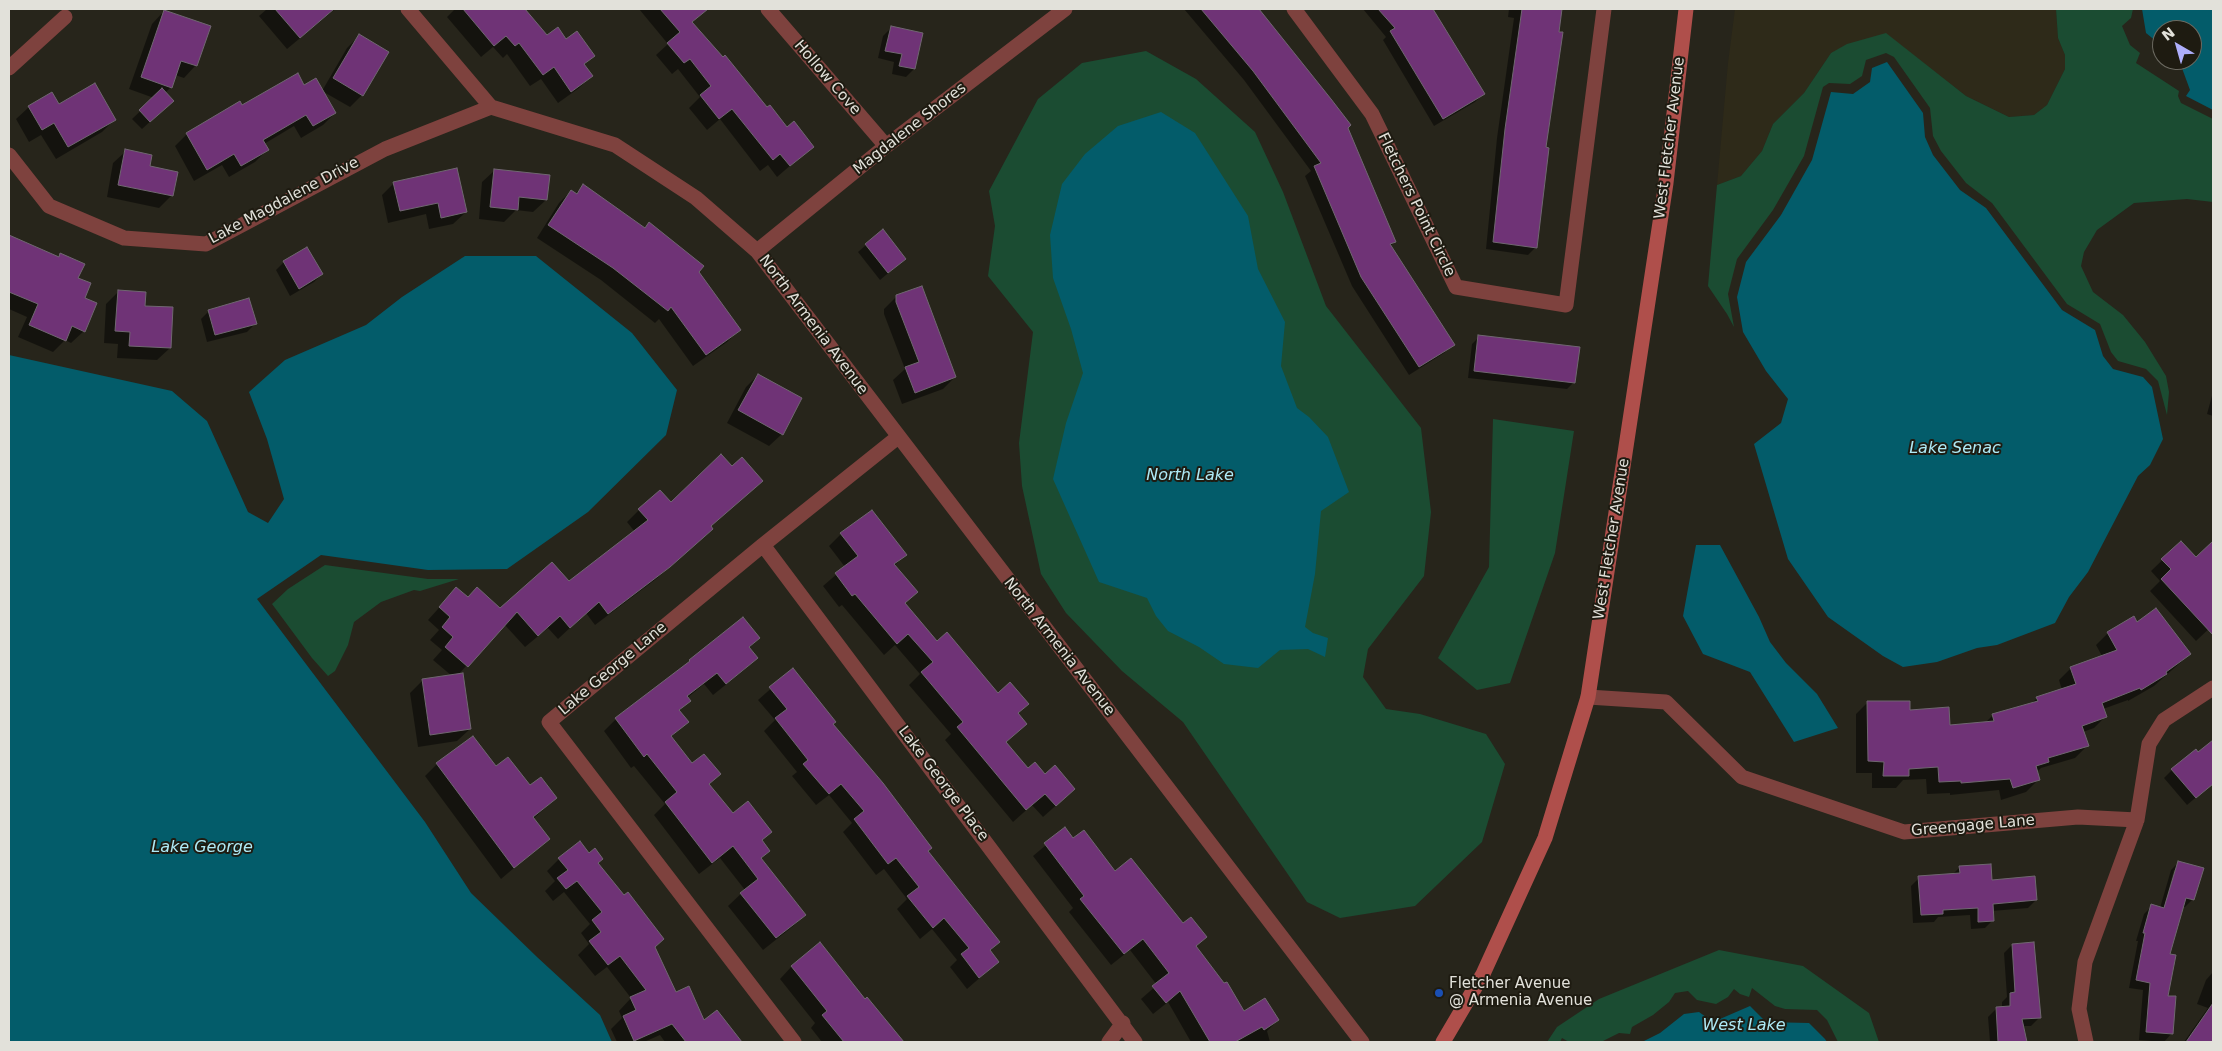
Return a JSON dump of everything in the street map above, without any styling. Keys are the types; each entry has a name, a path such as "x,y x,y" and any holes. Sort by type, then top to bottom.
{"main road":[{"name":"West Fletcher Avenue","path":"1443,1042 1483,974 1544,838 1588,697 1666,183 1686,9"}],"street":[{"path":"408,9 491,107 615,145 696,198 757,251"},
{"name":"Hollow Cove","path":"768,9 886,146"},
{"name":"Magdalene Shores","path":"757,251 886,146 1065,9"},
{"name":"Fletchers Point Circle","path":"1294,9 1372,114 1456,287 1566,305 1604,9"},
{"path":"9,68 65,17"},
{"name":"Lake Magdalene Drive","path":"9,155 48,206 124,238 206,244 385,149 491,107"},
{"name":"North Armenia Avenue","path":"757,251 1362,1042"},
{"name":"Lake George Lane","path":"794,1042 549,722 763,544 898,437"},
{"name":"Lake George Place","path":"763,544 1123,1023 1135,1042"},
{"path":"2086,1042 2079,1009 2085,962 2137,820 2149,744 2164,720 2213,688"},
{"name":"Greengage Lane","path":"1588,697 1666,702 1742,777 1904,832 2078,817 2137,820"},
{"path":"1109,1042 1123,1023"}],"shaded area":[{"path":"1735,9 2056,9 2058,38 2065,55 2065,69 2047,105 2034,115 2009,117 1966,96 1886,34 1831,53 1804,93 1773,124 1762,151 1741,176 1717,185"}],"green space":[{"path":"2056,9 2133,9 2131,18 2122,26 2130,45 2140,53 2136,63 2179,91 2178,96 2181,103 2213,119 2213,202 2187,199 2134,203 2097,230 2084,252 2081,266 2093,292 2123,315 2145,342 2166,376 2169,392 2167,415 2158,381 2146,369 2118,361 2111,352 2100,324 2067,304 1992,203 1966,183 1941,151 1933,136 1930,108 1894,57 1886,53 1866,60 1862,76 1850,84 1829,83 1823,87 1804,156 1773,210 1737,259 1728,294 1734,327 1708,286 1717,185 1741,176 1762,151 1773,124 1804,93 1831,53 1847,44 1886,33 1966,96 2009,117 2034,115 2047,105 2065,69 2065,55 2058,38"},
{"path":"1146,51 1196,79 1255,132 1283,192 1326,306 1421,428 1431,512 1424,576 1368,649 1363,677 1386,709 1420,714 1486,734 1505,764 1482,842 1415,906 1340,918 1307,902 1183,722 1122,671 1066,613 1041,574 1022,486 1019,443 1033,332 988,276 995,226 989,191 1038,99 1082,63"},
{"path":"1493,419 1574,431 1555,553 1510,683 1477,690 1438,658 1489,567"},
{"path":"325,565 428,579 459,579 420,591 414,590 381,602 354,622 348,645 335,671 328,676 312,658 272,604 288,589"},
{"path":"1719,950 1803,966 1869,1013 1879,1042 1838,1042 1827,1020 1817,1010 1785,1009 1775,1006 1752,988 1749,997 1740,994 1734,989 1728,997 1716,1004 1697,1000 1688,991 1675,993 1669,1002 1653,1015 1632,1027 1630,1034 1619,1033 1601,1042 1569,1042 1562,1038 1560,1042 1547,1042 1557,1027 1599,999"}],"water":[{"path":"2142,9 2213,9 2213,110 2186,96 2190,90 2183,70 2202,70 2202,20 2152,20 2152,38 2146,33"},
{"name":"Lake Senac","path":"1887,62 1923,113 1925,137 1933,155 1960,190 1986,208 2062,310 2095,330 2103,356 2113,369 2143,377 2152,387 2163,439 2150,465 2138,476 2088,572 2069,597 2055,623 1997,645 1977,648 1937,662 1903,667 1883,656 1828,617 1788,559 1754,444 1781,423 1788,399 1766,371 1743,332 1737,297 1746,262 1781,215 1812,160 1831,92 1853,94 1870,82 1872,68"},
{"name":"North Lake","path":"1161,112 1195,133 1248,216 1258,269 1285,322 1281,366 1297,408 1309,417 1328,437 1349,492 1321,511 1315,574 1305,627 1313,633 1328,638 1325,657 1308,649 1280,650 1258,668 1224,664 1199,647 1168,631 1156,616 1147,598 1099,582 1053,479 1066,423 1083,373 1071,329 1053,278 1050,235 1062,184 1085,154 1118,126"},
{"name":"Lake George","path":"465,256 536,256 632,333 677,390 666,435 588,512 507,569 428,570 321,555 257,599 425,822 471,893 600,1015 612,1042 9,1042 9,355 172,391 207,421 248,512 268,523 284,499 267,439 249,392 285,360 366,325 402,297"},
{"path":"1696,545 1720,545 1759,617 1770,642 1786,663 1817,694 1838,728 1794,742 1750,672 1703,654 1683,616"},
{"name":"West Lake","path":"1750,1006 1766,1022 1809,1023 1827,1042 1642,1042 1660,1033 1684,1014 1699,1012 1713,1022"}],"building":[{"path":"275,9 334,9 300,38"},
{"path":"463,9 525,9 547,35 558,27 566,39 577,31 595,56 584,64 593,76 571,92 554,67 543,75 519,43 515,46 506,36 494,46"},
{"path":"660,9 708,9 692,22 723,57 725,55 767,107 770,105 787,127 794,121 814,147 790,166 780,154 773,160 732,109 719,119 700,95 711,86 690,59 684,63 667,43 680,32"},
{"path":"1201,9 1259,9 1351,125 1348,128 1396,242 1390,244 1455,345 1419,367 1361,277 1314,166 1321,163 1253,71"},
{"path":"1378,9 1433,9 1485,94 1443,119 1390,31 1395,28"},
{"path":"1522,9 1562,9 1559,32 1563,32 1546,147 1549,148 1537,248 1493,242 1505,129"},
{"path":"164,10 211,26 197,66 181,61 172,88 141,77"},
{"path":"891,26 923,33 915,69 899,66 902,54 885,51"},
{"path":"359,34 389,52 363,96 333,78"},
{"path":"298,73 304,85 316,78 336,113 313,126 306,115 263,140 269,150 241,166 234,154 207,170 186,133 240,101 242,105"},
{"path":"95,83 116,120 68,147 54,123 42,130 28,106 52,92 59,104"},
{"path":"162,88 174,101 150,122 139,110"},
{"path":"125,149 152,155 150,166 178,172 173,196 118,185"},
{"path":"457,168 467,212 441,218 438,203 400,211 393,182"},
{"path":"494,169 550,175 547,200 519,197 518,210 490,207"},
{"path":"583,184 645,228 649,222 704,266 699,272 741,330 706,355 671,307 668,311 613,268 548,225 571,190 577,194"},
{"path":"883,229 906,259 888,273 865,244"},
{"path":"9,235 59,257 60,253 85,264 78,278 91,283 85,298 97,303 85,332 72,326 66,341 29,325 38,304 9,292"},
{"path":"307,247 323,274 299,289 283,261"},
{"path":"922,286 956,377 915,393 905,367 919,362 896,302 896,295"},
{"path":"118,290 146,292 145,306 173,307 171,348 129,346 130,332 115,331"},
{"path":"249,298 257,324 215,335 208,310"},
{"path":"1478,335 1580,347 1575,383 1474,371"},
{"path":"758,374 802,398 783,435 738,410"},
{"path":"721,454 732,466 742,457 763,481 711,526 713,529 670,567 608,614 599,602 570,628 560,616 538,636 517,612 468,667 445,647 453,637 442,627 450,617 439,607 456,587 468,597 477,587 500,608 552,562 569,581 648,520 638,509 660,490 671,502"},
{"path":"872,510 907,555 894,564 918,592 905,603 937,641 947,632 998,693 1010,682 1029,704 1018,713 1027,724 1006,742 1028,768 1035,762 1045,774 1055,765 1075,789 1056,806 1045,794 1026,810 957,727 963,722 921,672 933,662 908,634 897,644 855,594 852,596 835,573 858,556 840,533"},
{"path":"2181,541 2196,557 2213,541 2213,635 2161,579 2171,569 2161,559"},
{"path":"2156,608 2191,654 2166,672 2167,674 2141,690 2140,688 2102,703 2107,717 2082,726 2089,746 2048,758 2049,762 2036,766 2040,780 2013,788 2010,779 1961,783 1961,781 1939,782 1938,767 1909,769 1909,776 1883,776 1884,762 1868,761 1867,701 1910,701 1910,710 1949,707 1950,725 1994,721 1992,714 2038,701 2036,697 2076,684 2070,667 2117,650 2107,632 2134,616 2137,622"},
{"path":"743,617 760,638 749,647 758,658 726,684 717,673 687,696 691,701 679,710 689,722 671,736 692,763 704,754 721,774 709,784 733,813 748,801 772,832 762,840 770,851 761,858 806,915 776,938 740,893 758,879 733,846 712,863 665,802 677,792 647,754 644,757 615,718 690,661"},
{"path":"793,668 836,722 833,724 883,783 932,848 928,851 1000,942 990,950 999,962 979,978 961,954 969,948 944,918 933,928 907,896 919,887 896,858 888,864 854,819 864,811 841,784 829,794 803,764 808,760 775,718 787,709 769,687"},
{"path":"463,673 471,729 430,735 422,679"},
{"path":"473,736 496,766 508,757 530,785 541,777 557,798 533,817 550,839 514,868 436,763"},
{"path":"2213,740 2213,784 2196,798 2171,769 2196,749 2198,752"},
{"path":"1065,827 1073,838 1084,830 1115,871 1131,858 1183,923 1191,917 1207,937 1196,946 1224,983 1227,982 1244,1011 1265,998 1279,1020 1264,1030 1262,1027 1235,1042 1210,1042 1180,991 1166,1003 1152,986 1169,973 1143,939 1124,954 1080,899 1084,896 1044,843"},
{"path":"580,841 589,853 595,848 603,859 598,863 624,895 628,892 664,939 655,947 676,992 689,986 704,1020 717,1010 742,1042 686,1042 672,1024 634,1041 623,1016 636,1010 630,997 646,990 620,956 608,965 589,941 601,932 592,920 602,912 577,881 566,889 557,878 568,870 558,858"},
{"path":"2178,861 2204,868 2194,900 2186,898 2170,954 2176,955 2168,996 2176,996 2173,1034 2146,1032 2150,983 2136,980 2145,933 2143,933 2151,904 2164,908"},
{"path":"1991,864 1992,880 2035,876 2037,900 1993,904 1994,921 1978,922 1978,908 1943,910 1943,914 1921,915 1918,876 1960,873 1959,866"},
{"path":"820,942 865,999 867,997 904,1042 844,1042 822,1015 827,1011 791,966"},
{"path":"2034,942 2041,1018 2022,1019 2027,1042 1998,1042 1996,1007 2010,1006 2010,993 2015,992 2012,944"},
{"path":"2213,1003 2213,1042 2186,1042"}],"place":[{"name":"Fletcher Avenue @ Armenia Avenue","path":"1439,993"}]}
